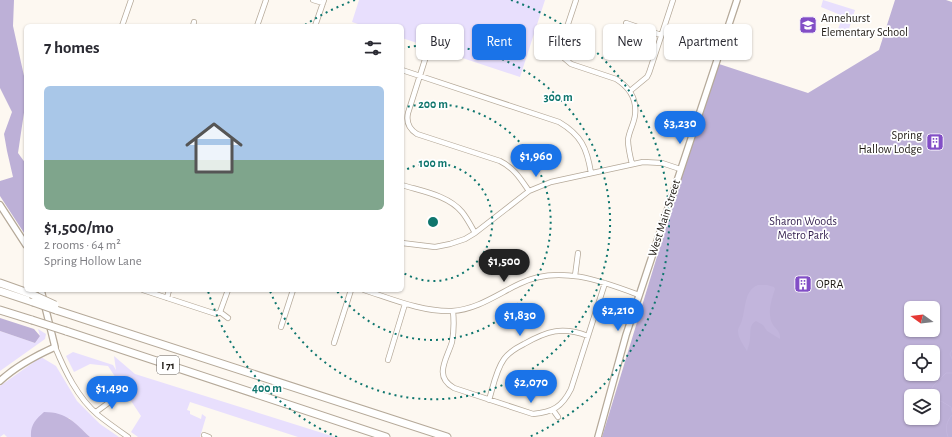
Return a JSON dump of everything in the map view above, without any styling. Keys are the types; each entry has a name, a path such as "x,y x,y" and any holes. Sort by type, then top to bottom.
{"highway":[{"path":"0,283 24,292"},
{"name":"I 71","path":"0,291 56,308 94,323 447,437"},
{"path":"25,292 56,308"},
{"name":"I 71","path":"0,310 386,437"}],"main road":[{"name":"West Main Street","path":"598,437 639,295 737,0"},
{"path":"0,206 24,242"},
{"path":"0,382 18,366 34,356 55,347 42,292"}],"street":[{"path":"123,24 131,0"},
{"path":"258,24 266,0"},
{"path":"313,0 323,2 316,24"},
{"path":"576,0 562,42 561,50 564,58 571,64 616,79 630,91 635,105 635,116 628,141 632,164"},
{"path":"630,91 647,77 649,73 673,0"},
{"path":"656,33 661,35"},
{"path":"425,60 407,117 410,128 417,134 500,161 517,173 529,191"},
{"path":"404,71 559,122 572,131 581,141 588,156 592,172"},
{"path":"404,243 435,247 458,241 476,233 529,191 552,182 643,162 662,163 680,169"},
{"path":"404,186 442,198 452,204 461,211 476,233"},
{"path":"575,276 578,253"},
{"path":"370,292 405,304 429,310 453,311 474,306 520,283 532,279 544,276 575,276 605,283 639,295"},
{"path":"453,311 454,326 452,342 443,371 444,378 448,385 533,414 546,413 561,404 566,398 605,283"},
{"path":"148,292 216,314 220,312"},
{"path":"167,298 168,292"},
{"path":"220,312 227,292"},
{"path":"281,327 292,292"},
{"path":"334,343 350,292"},
{"path":"388,360 405,304"},
{"path":"220,312 228,318"},
{"path":"489,400 503,360 513,350 541,334 550,332 570,331 588,336"},
{"path":"55,347 62,365 80,395 96,412 128,437"},
{"path":"96,412 119,396"},
{"path":"553,410 558,417"}],"shaded area":[{"path":"359,0 545,0 537,24 534,24 534,34 526,59 526,24 472,24 472,60 526,60 520,77 464,58 464,24 416,24 416,43 404,39 404,24 358,24 352,22"},
{"path":"823,0 855,10 848,32 838,29 843,16 821,7"},
{"path":"758,285 767,285 774,287 775,289 770,306 770,315 772,323 780,334 780,339 767,331 763,325 756,321 751,326 750,342 747,351 740,339 738,330 748,295 753,287"},
{"path":"38,329 46,334 45,339 0,371 0,331 35,343 40,336"},
{"path":"73,352 113,365 116,370 114,356 135,374 335,437 298,437 190,402 187,410 190,411 190,414 201,419 202,414 206,417 200,437 138,437 131,432 141,416 108,366 90,364 74,372 66,356"},
{"path":"41,357 56,366 77,401 100,424 119,437 90,437 69,418 31,433 31,437 7,437 4,434 0,437 0,386"},
{"path":"44,412 52,412 65,416 90,437 31,437 31,429 34,423"}],"green space":[{"path":"0,0 14,0 13,26 24,76 24,112 18,153 24,161 24,233 0,196 0,181 13,177 4,134 12,112 0,88"},
{"name":"Sharon Woods Metro Park","path":"895,0 946,0 952,2 952,437 602,437 716,63 808,93 879,50"},
{"path":"0,318 34,329 40,336 35,343 0,331"}],"waterway":[{"path":"952,350 950,354 952,359"},
{"path":"931,389 946,373 952,373"},
{"path":"940,402 951,407 952,412"},
{"path":"948,437 947,425 948,420 952,415"}],"place":[{"name":"Annehurst Elementary School","path":"808,25"},
{"name":"Spring Hallow Lodge","path":"935,142"},
{"name":"OPRA","path":"803,284"}]}
